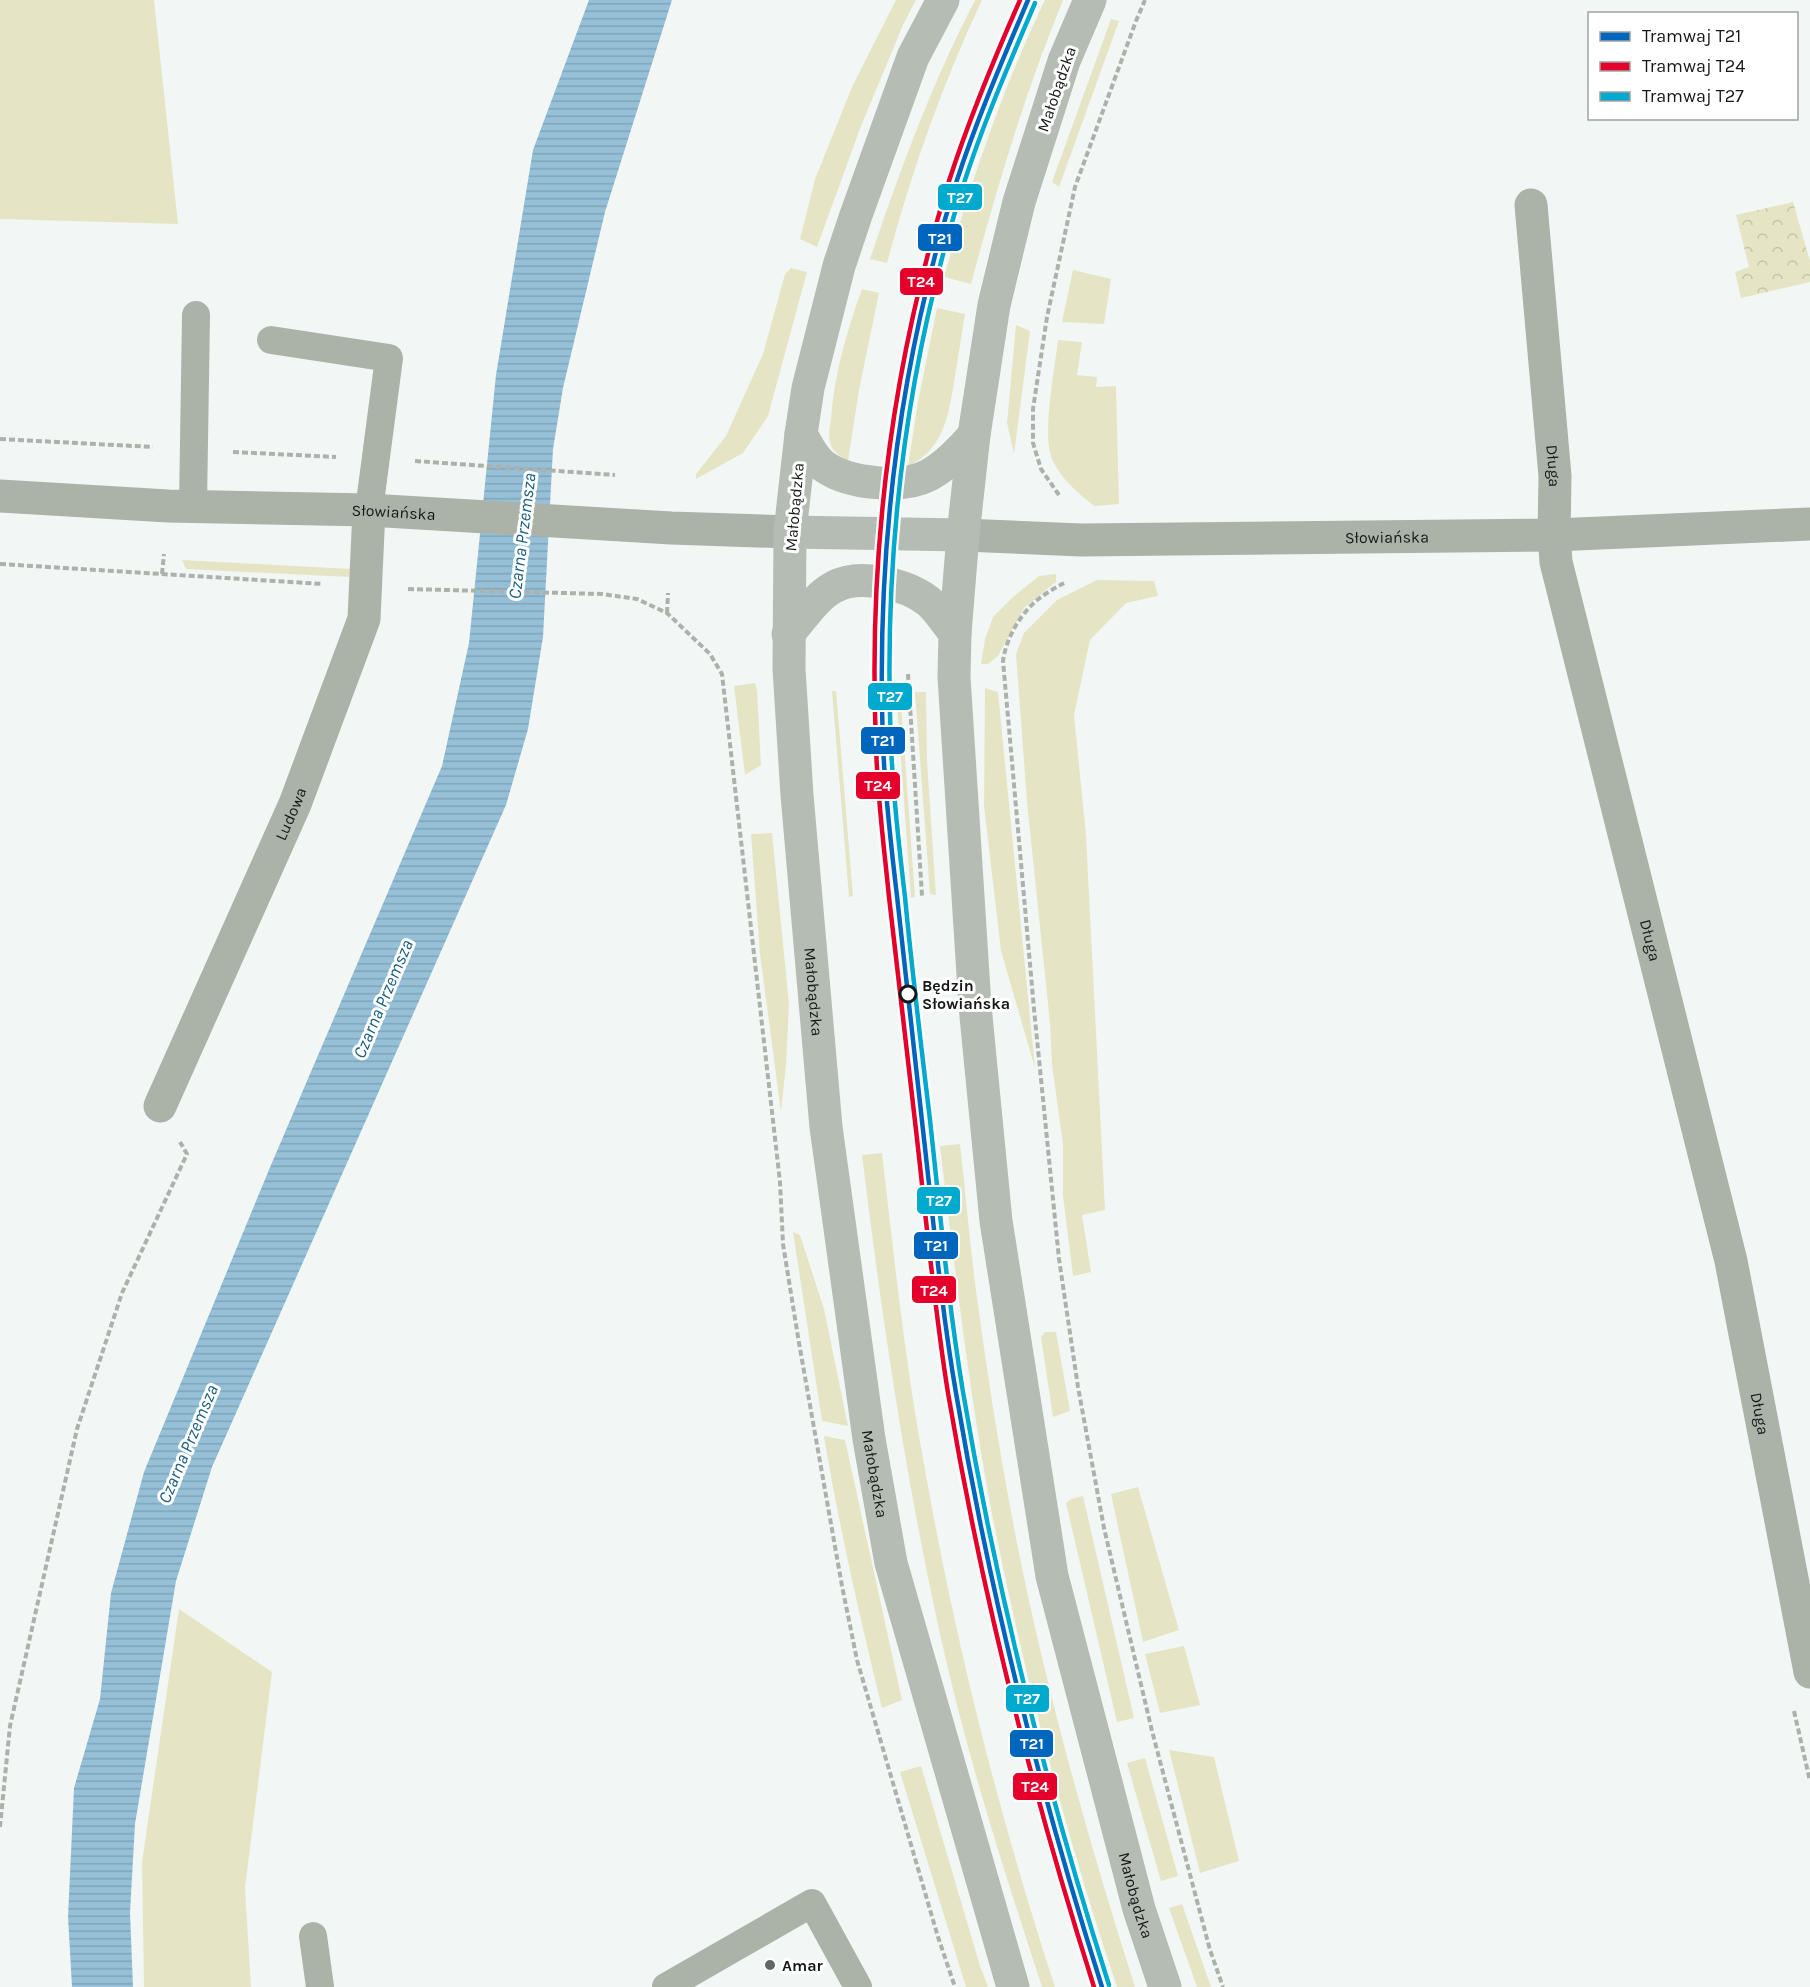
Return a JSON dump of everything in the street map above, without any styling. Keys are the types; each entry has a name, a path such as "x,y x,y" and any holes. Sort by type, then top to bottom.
{"street":[{"name":"Małobądzka","path":"943,0 914,57 839,266 808,388 790,532 789,669 797,795 825,1116 871,1451 891,1563 1013,1987"},
{"name":"Małobądzka","path":"1090,0 1064,61 1019,202 994,305 974,435 963,535 954,677 975,1006 996,1221 1007,1298 1052,1576 1139,1909 1165,1987"},
{"name":"Długa","path":"1531,205 1555,476 1556,562 1731,1261 1810,1672"},
{"path":"801,434 810,451 825,467 841,475 862,481 891,483 906,483 926,477 957,455 974,435"},
{"name":"Słowiańska","path":"0,496 193,506 369,510 790,532"},
{"name":"Ludowa","path":"159,1106 295,804 377,588 369,510"},
{"name":"Słowiańska","path":"963,535 1081,540 1554,535 1810,524"},
{"path":"790,532 963,535"},
{"path":"789,634 816,602 834,587 867,581 882,582 906,589 928,602 955,633"}],"lane":[{"path":"193,506 196,315"},
{"path":"271,340 389,358 369,510"},
{"path":"666,1987 812,1903 858,1987"},
{"path":"313,1936 320,1987"}],"path":[{"path":"1062,498 1041,469 1033,443 1033,409 1047,318 1074,187 1146,0"},
{"path":"417,462 615,475"},
{"path":"162,574 164,554"},
{"path":"0,564 377,588 602,594 637,598 667,613 668,592"},
{"path":"1072,579 1035,602 1014,629 1003,661 1059,1259 1078,1387 1104,1528 1152,1731 1207,1940 1223,1987"},
{"path":"908,674 922,896"},
{"path":"0,1827 10,1726 77,1429 122,1293 187,1154 159,1106"}],"green space":[{"path":"0,0 154,0 178,224 0,219"},
{"path":"896,0 916,0 903,25 861,126 817,247 800,239 815,179 852,87"},
{"path":"975,0 982,0 928,130 887,263 870,259 918,127 959,31"},
{"path":"1045,0 1063,0 1012,140 971,284 944,277 989,136 1015,67"},
{"path":"1111,19 1119,21 1059,187 1052,182"},
{"path":"1793,202 1810,261 1810,282 1741,298 1735,272 1749,267 1736,215"},
{"path":"791,268 807,272 768,416 743,453 696,479 696,474 726,436 763,354 785,274"},
{"path":"1073,270 1111,279 1104,324 1062,322"},
{"path":"862,289 879,293 859,390 848,461 831,445 829,430 838,369"},
{"path":"937,308 965,314 951,398 939,438 931,449 908,466 918,402"},
{"path":"1016,325 1030,331 1014,454 1007,423"},
{"path":"1058,340 1082,342 1077,375 1097,377 1096,387 1116,386 1119,504 1094,506 1076,491 1053,461 1048,436"},
{"path":"182,560 351,569 349,577 186,569"},
{"path":"1056,574 1056,582 1024,608 998,656 988,664 981,664 985,639 993,617 1039,576"},
{"path":"1097,580 1154,581 1158,596 1126,603 1090,640 1074,715 1086,835 1105,1210 1082,1215 1091,1272 1073,1276 1063,1196 1063,1144 1052,1065 1050,1023 1027,802 1016,654 1024,633 1057,600"},
{"path":"755,683 761,765 745,775 734,686"},
{"path":"985,688 998,692 1035,1068 1001,951 984,806"},
{"path":"896,690 900,690 915,897 911,898"},
{"path":"832,691 836,691 853,896 849,897"},
{"path":"915,692 926,692 927,761 936,895 930,894"},
{"path":"772,833 789,1004 781,1112 760,954 751,834"},
{"path":"960,1144 985,1353 1002,1462 1024,1577 1066,1754 1135,1987 1117,1987 1098,1929 1047,1753 1004,1574 976,1422 940,1146"},
{"path":"882,1153 911,1387 936,1530 980,1728 1015,1858 1055,1987 1042,1987 1001,1859 963,1730 929,1583 896,1400 862,1155"},
{"path":"793,1232 800,1235 824,1309 848,1426 822,1421"},
{"path":"1045,1332 1056,1332 1070,1411 1053,1417 1041,1337"},
{"path":"824,1436 845,1440 902,1700 882,1708 850,1572"},
{"path":"1138,1487 1179,1630 1143,1642 1111,1494"},
{"path":"1083,1496 1134,1718 1117,1722 1066,1503"},
{"path":"179,1609 272,1672 245,1888 251,1987 144,1987 142,1862"},
{"path":"1184,1646 1200,1705 1160,1713 1145,1654"},
{"path":"1169,1750 1214,1757 1239,1861 1200,1873"},
{"path":"1145,1758 1178,1876 1161,1881 1127,1763"},
{"path":"921,1766 988,1987 966,1987 900,1772"},
{"path":"1182,1904 1211,1987 1197,1987 1169,1908"}],"water":[{"name":"Czarna Przemsza","path":"589,0 672,0 605,212 563,388 553,449 543,637 528,729 506,805 212,1467 176,1581 135,1824 130,1913 133,1987 72,1987 68,1917 74,1788 100,1699 111,1593 144,1472 271,1165 442,766 469,643 496,375 533,150"}],"tram line":[{"name":"T24","path":"1020,0 982,89 949,181 912,319 888,459 881,530 876,601 877,763 889,897 934,1295 961,1469 1010,1693 1071,1914 1094,1987"},
{"name":"T21","path":"1028,0 957,180 920,318 906,388 888,530 883,601 883,744 888,820 942,1294 969,1469 1019,1693 1058,1840 1102,1987"},
{"name":"T27","path":"1035,3 989,114 964,183 944,251 913,390 895,531 889,674 891,745 896,821 949,1290 976,1467 1026,1691 1065,1839 1109,1985"}],"place":[{"name":"Będzin Słowiańska","path":"908,994"},
{"name":"Amar","path":"770,1965"}]}
